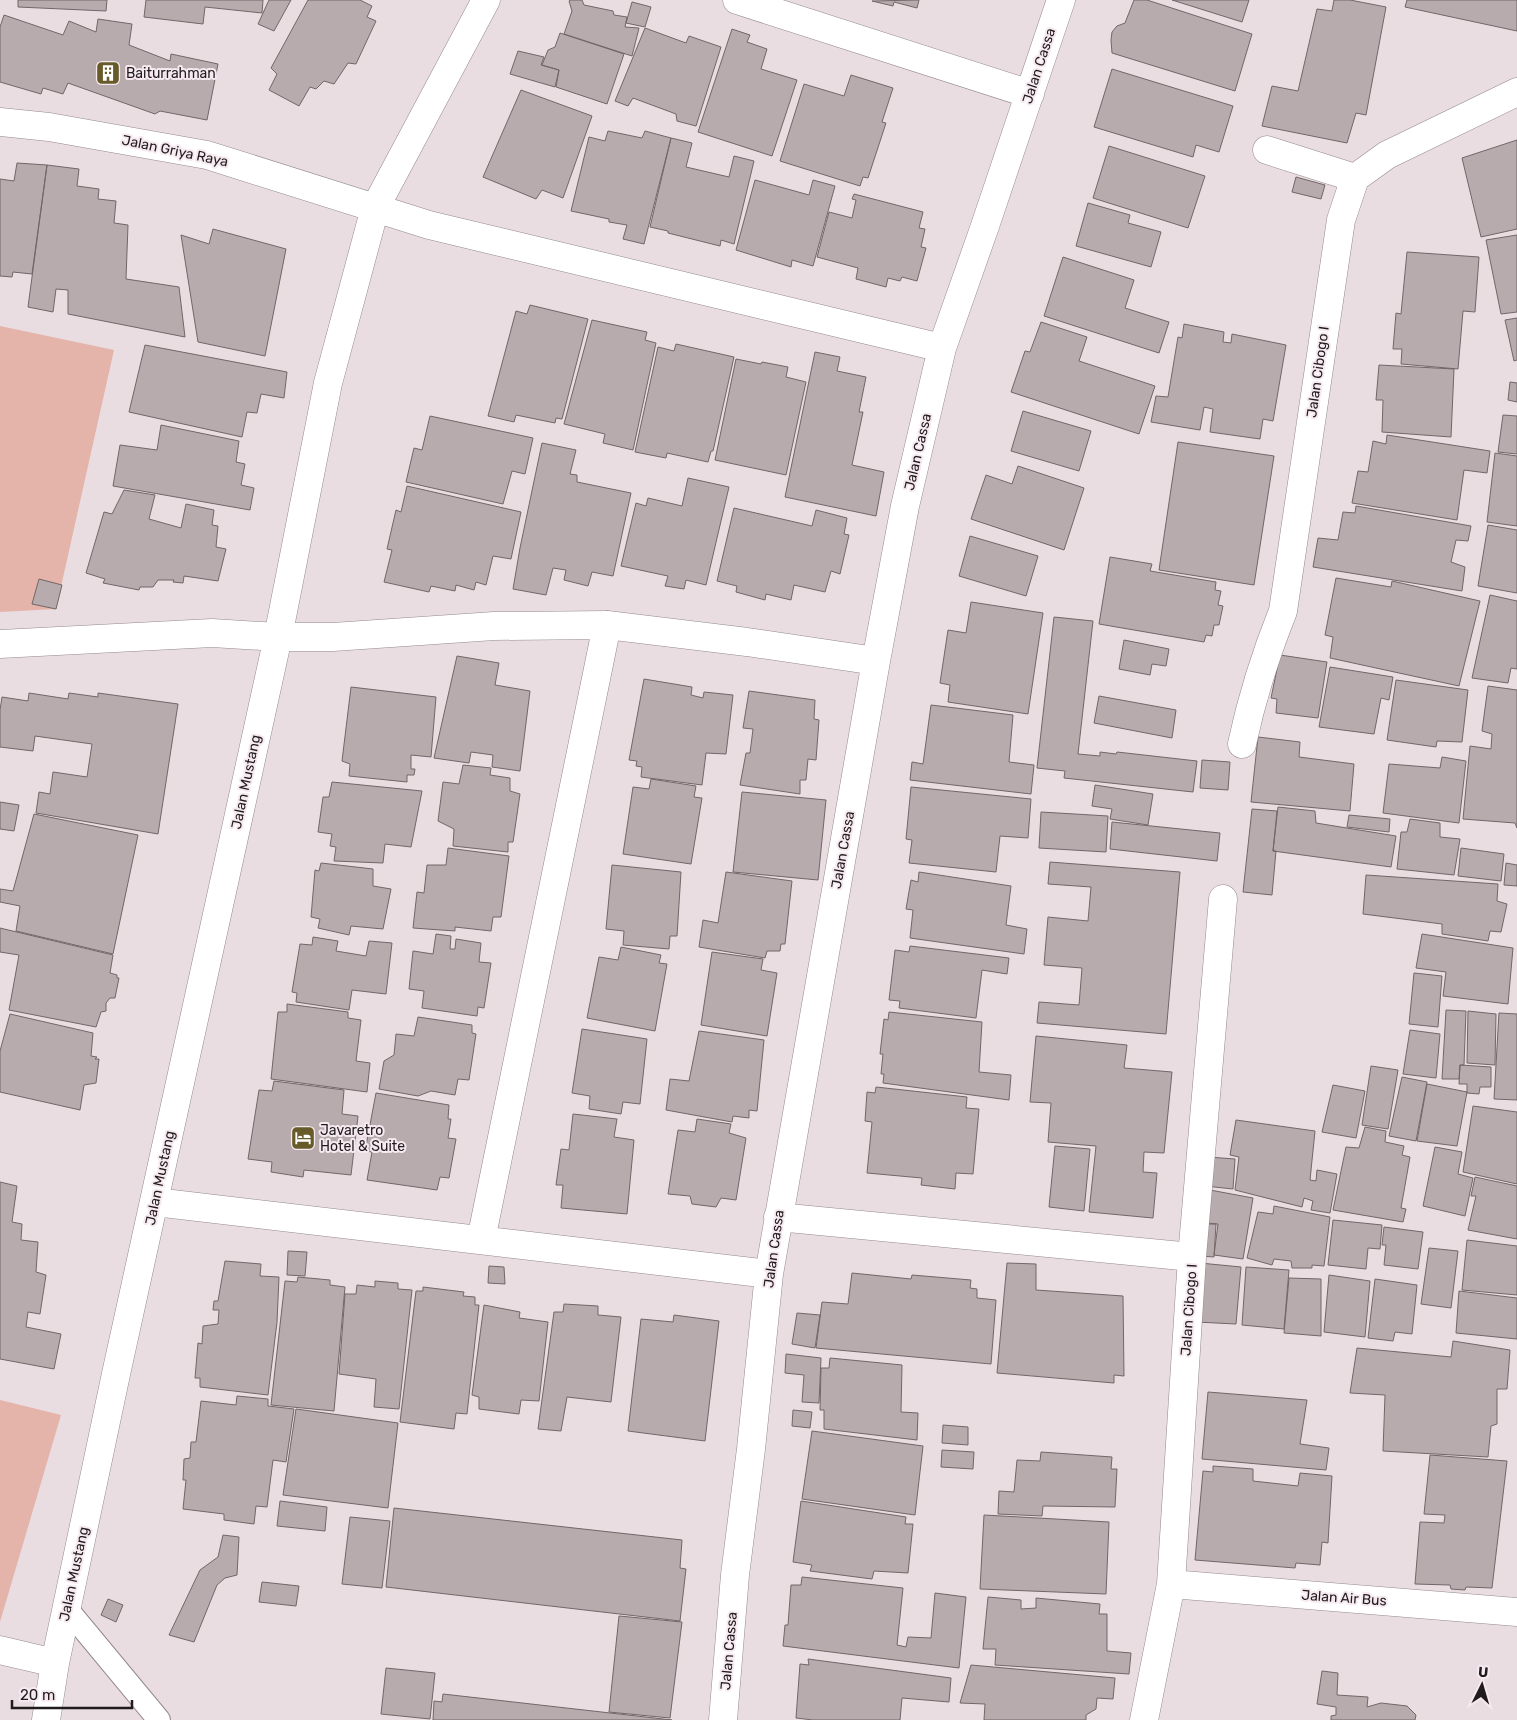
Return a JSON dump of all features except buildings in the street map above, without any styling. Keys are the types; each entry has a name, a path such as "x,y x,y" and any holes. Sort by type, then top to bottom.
{"street":[{"name":"Jalan Mustang","path":"46,1720 55,1663 116,1374 278,637 328,383 375,208 486,0"},
{"path":"737,0 1030,94"},
{"name":"Jalan Cassa","path":"723,1720 735,1575 751,1449 769,1274 876,661 905,506 942,348 1030,94 1060,0"},
{"path":"1267,150 1355,178 1387,155 1517,92"},
{"name":"Jalan Griya Raya","path":"0,122 49,127 207,155 429,225 942,348"},
{"name":"Jalan Cibogo I","path":"1242,744 1249,711 1266,654 1283,611 1341,220 1355,178"},
{"path":"481,1240 607,625"},
{"path":"0,644 212,633 278,637 333,637 494,626 607,625 748,642 876,661"},
{"name":"Jalan Cibogo I","path":"1144,1720 1171,1584 1192,1257 1223,899"},
{"path":"154,1202 769,1274"},
{"path":"778,1217 1192,1257"},
{"name":"Jalan Air Bus","path":"1171,1584 1517,1612"},
{"path":"0,1650 55,1663"}],"lane":[{"path":"67,1609 159,1720"}],"shaded area":[{"path":"0,326 114,350 56,609 0,612"},
{"path":"0,1400 61,1415 0,1622"}],"place":[{"name":"Baiturrahman","path":"108,73"},
{"name":"Javaretro Hotel & Suite","path":"303,1138"}]}
